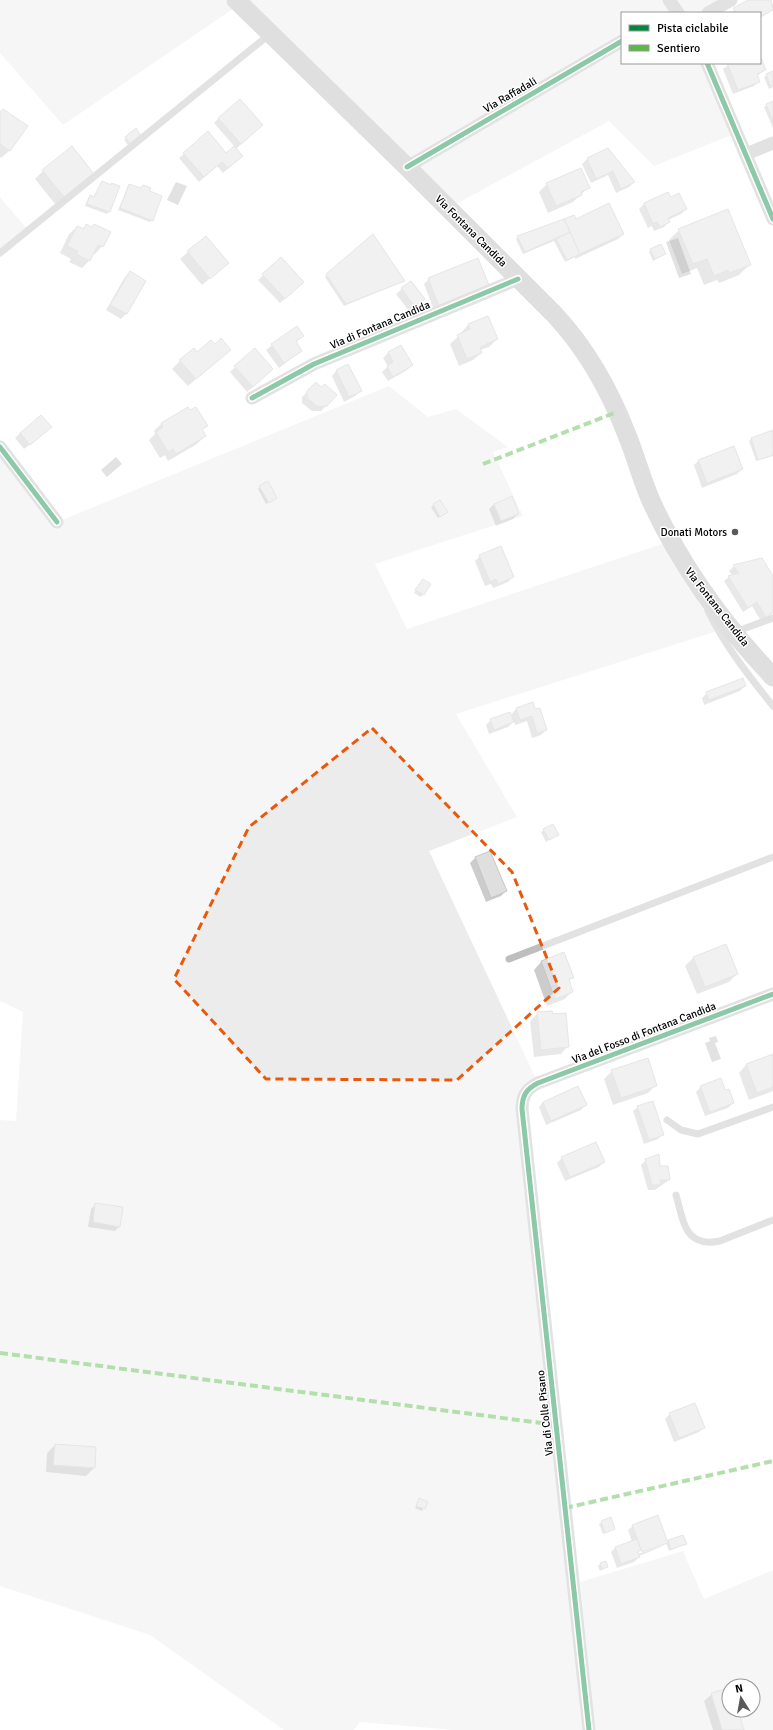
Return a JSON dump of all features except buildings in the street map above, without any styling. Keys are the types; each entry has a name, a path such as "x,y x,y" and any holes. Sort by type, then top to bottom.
{"main road":[{"name":"Via Fontana Candida","path":"236,0 407,167 566,327 586,354 599,377 627,433 655,508 671,541 697,585 773,676"}],"street":[{"path":"710,12 731,0"},
{"name":"Via Raffadali","path":"407,167 621,42"},
{"path":"707,64 773,219"},
{"path":"746,154 773,143"},
{"name":"Via di Fontana Candida","path":"252,398 314,364 518,279"},
{"path":"0,447 57,522"},
{"name":"Via del Fosso di Fontana Candida","path":"524,1094 538,1083 773,994"},
{"name":"Via di Colle Pisano","path":"524,1094 522,1109 589,1730"}],"lane":[{"path":"0,253 270,34"},
{"path":"697,585 706,608 722,637 736,658 773,706"},
{"path":"735,632 773,618"},
{"path":"509,959 773,857"},
{"path":"667,1120 681,1130 698,1134 773,1107"},
{"path":"676,1195 686,1228 697,1241 720,1241 773,1220"}],"highlighted area":[{"path":"372,728 512,872 559,988 457,1080 266,1079 174,979 249,827"}],"shaded area":[{"path":"0,0 731,0 710,12 621,12 621,64 707,64 737,133 654,166 609,121 449,208 240,4 63,125 0,53"},
{"path":"176,182 187,186 178,205 167,200"},
{"path":"0,197 28,230 0,253"},
{"path":"678,238 691,274 679,278 666,242"},
{"path":"389,386 428,417 456,409 508,447 493,452 523,516 375,564 407,629 671,541 730,627 456,714 517,817 429,851 538,1083 527,1091 589,1730 454,1730 360,1722 354,1730 284,1730 150,1635 0,1586 0,1120 16,1121 23,1012 0,1001 0,447 57,522"},
{"path":"116,457 122,464 107,477 101,470"},
{"path":"716,1036 718,1042 715,1043 721,1059 712,1062 705,1043 710,1041 709,1038"},
{"path":"683,1551 704,1599 773,1570 773,1730 595,1730 580,1582"}],"marked path":[{"path":"483,464 617,412"},
{"path":"0,1353 557,1425"},
{"path":"565,1508 773,1461"}],"cycle path":[{"path":"407,167 621,42"},
{"path":"707,64 773,219"},
{"path":"252,398 314,364 518,279"},
{"path":"0,447 57,522"},
{"path":"589,1730 522,1109 523,1100 528,1090 538,1083 773,994"}],"place":[{"name":"Donati Motors","path":"735,532"}]}
